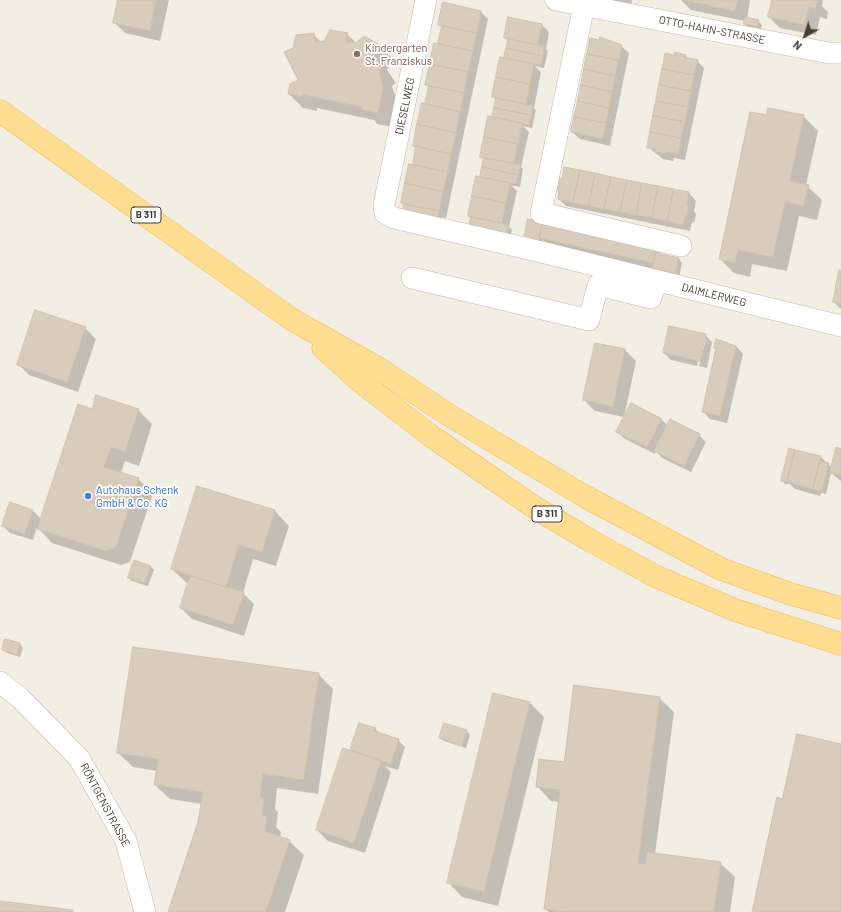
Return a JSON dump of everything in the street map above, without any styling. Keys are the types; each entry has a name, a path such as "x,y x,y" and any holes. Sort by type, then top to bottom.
{"main road":[{"name":"B 311","path":"0,111 291,319 378,368 447,414 586,498 642,529 721,569 791,594 841,608"},
{"name":"B 311","path":"291,319 362,383 431,436 534,506 591,541 655,576 735,610 841,644"}],"street":[{"name":"DIESELWEG","path":"385,213 384,205 426,0"},
{"name":"OTTO-HAHN-STRASSE","path":"556,0 584,5 629,7 829,53 841,53"},
{"path":"584,5 541,213 681,246"},
{"name":"DAIMLERWEG","path":"385,213 394,218 841,326"},
{"path":"412,278 589,320 598,285 651,298 656,281"},
{"name":"RÖNTGENSTRASSE","path":"0,682 21,699 79,758 126,841 145,912"}],"building":[{"path":"118,0 156,0 150,31 113,23"},
{"path":"683,0 738,0 735,11"},
{"path":"772,0 818,1 816,9 809,7 805,25 768,17"},
{"path":"443,2 481,11 477,33 438,25"},
{"path":"508,17 542,24 538,45 504,38"},
{"path":"745,17 759,20 758,27 744,24"},
{"path":"442,26 477,33 473,51 438,44"},
{"path":"330,30 348,33 346,42 356,43 364,36 380,45 374,55 382,69 379,71 383,88 378,113 362,110 362,107 303,95 302,97 288,94 290,84 298,80 284,52 293,48 296,35 314,33 315,42 324,41"},
{"path":"600,37 622,45 619,60 587,54 590,38 599,40"},
{"path":"508,39 545,46 543,56 506,48"},
{"path":"434,43 473,51 468,72 430,64"},
{"path":"506,48 543,56 541,65 504,58"},
{"path":"675,52 686,55 685,57 698,60 694,75 662,69 665,53 674,55"},
{"path":"587,54 619,60 615,76 584,69"},
{"path":"500,57 534,64 530,84 496,77"},
{"path":"430,64 468,72 464,93 425,85"},
{"path":"584,69 615,76 612,92 581,85"},
{"path":"662,69 694,75 691,91 659,85"},
{"path":"496,77 530,84 526,104 492,97"},
{"path":"581,85 612,92 609,108 578,101"},
{"path":"659,85 691,91 688,107 656,101"},
{"path":"429,86 464,93 460,112 425,104"},
{"path":"496,98 533,106 531,115 494,108"},
{"path":"578,101 609,108 606,123 574,117"},
{"path":"656,101 688,107 685,122 653,116"},
{"path":"422,103 460,112 456,133 417,124"},
{"path":"494,108 531,115 529,125 492,117"},
{"path":"768,108 804,115 790,181 809,185 803,206 785,202 773,257 738,250 735,263 719,259 750,112 766,115"},
{"path":"488,116 522,123 518,144 484,137"},
{"path":"653,116 685,122 681,138 650,132"},
{"path":"574,117 606,123 603,139 571,132"},
{"path":"417,124 456,133 451,154 413,146"},
{"path":"650,132 681,138 678,154 655,152 655,149 647,148"},
{"path":"484,137 518,144 514,164 480,157"},
{"path":"416,146 451,154 448,172 413,165"},
{"path":"484,157 521,165 518,175 482,167"},
{"path":"409,164 448,172 443,192 405,183"},
{"path":"482,167 518,175 516,184 480,177"},
{"path":"564,167 580,170 573,203 558,199 559,190 556,190 558,179 562,179"},
{"path":"580,170 595,173 589,206 573,203"},
{"path":"595,173 611,177 604,209 589,206"},
{"path":"476,176 510,183 506,203 472,196"},
{"path":"611,177 627,180 620,212 604,209"},
{"path":"627,180 642,183 636,215 620,212"},
{"path":"405,183 443,192 439,211 401,203"},
{"path":"642,183 658,186 652,218 636,215"},
{"path":"658,186 674,189 667,221 652,218"},
{"path":"674,189 689,192 687,216 685,216 683,225 667,221"},
{"path":"472,196 506,203 502,223 468,216"},
{"path":"404,204 439,211 437,220 402,213"},
{"path":"471,217 509,225 506,235 469,227"},
{"path":"528,219 543,222 539,241 524,238"},
{"path":"543,222 657,248 653,263 539,238"},
{"path":"656,253 679,258 676,274 652,268"},
{"path":"839,270 841,271 841,303 833,302"},
{"path":"35,310 86,327 67,382 17,365"},
{"path":"669,326 706,334 700,361 663,353"},
{"path":"716,339 736,346 720,416 702,412 716,348 714,348"},
{"path":"595,343 625,349 613,407 583,400"},
{"path":"96,395 139,409 125,452 111,447 104,467 139,478 116,547 106,551 37,529 78,404 92,409"},
{"path":"631,403 662,419 647,447 616,432"},
{"path":"670,419 700,434 684,466 654,451"},
{"path":"836,447 841,449 841,476 830,473"},
{"path":"789,448 795,450 787,482 781,481"},
{"path":"795,450 821,456 813,489 787,482"},
{"path":"820,461 829,463 822,491 813,489"},
{"path":"197,486 275,510 262,552 239,545 226,587 171,569"},
{"path":"10,502 33,510 25,534 2,526"},
{"path":"134,560 151,566 145,583 128,578"},
{"path":"190,576 244,592 233,625 180,608"},
{"path":"5,639 20,643 17,655 2,650"},
{"path":"133,647 319,673 304,780 263,774 260,797 264,797 262,815 267,816 265,831 290,840 266,912 168,912 198,822 203,792 154,785 158,759 117,753"},
{"path":"574,685 660,697 638,864 645,864 647,852 721,862 714,912 565,912 544,909 560,790 536,787 539,759 564,762"},
{"path":"493,693 530,702 484,892 447,883"},
{"path":"359,723 376,728 374,731 399,739 391,764 350,750"},
{"path":"444,723 467,730 462,746 439,738"},
{"path":"797,734 841,744 841,912 752,912 777,797 782,799"},
{"path":"343,748 381,761 354,843 316,830"},
{"path":"0,901 73,910 73,912 0,912"}],"place":[{"name":"Kindergarten St. Franziskus","path":"357,54"},
{"name":"Autohaus Schenk GmbH & Co. KG","path":"88,496"}]}
